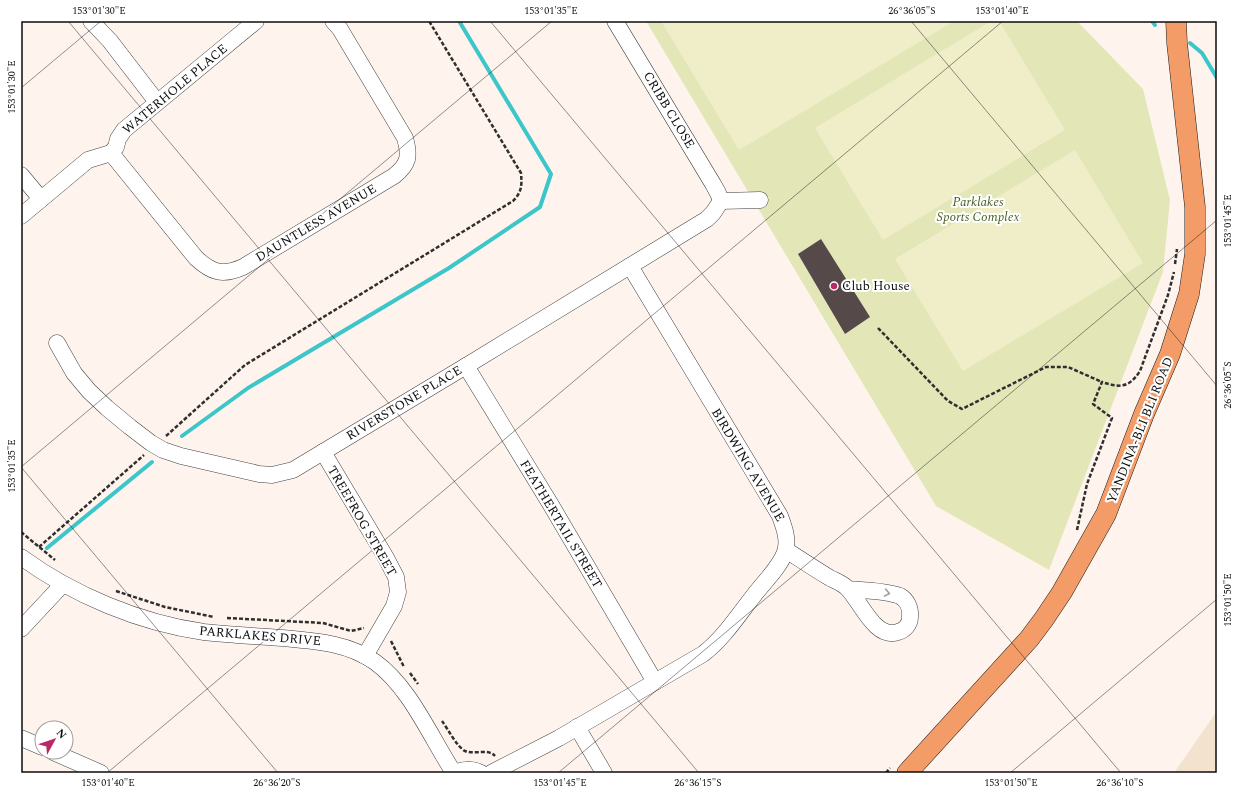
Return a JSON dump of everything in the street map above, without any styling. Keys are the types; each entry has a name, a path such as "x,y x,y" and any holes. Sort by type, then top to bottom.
{"main road":[{"name":"YANDINA-BLI BLI ROAD","path":"901,769 1028,639 1044,620 1062,592 1106,514 1144,414 1170,354 1189,294 1195,254 1195,207 1177,44 1176,21"}],"street":[{"path":"91,21 110,41 157,102"},
{"name":"WATERHOLE PLACE","path":"111,153 124,130 256,21"},
{"name":"DAUNTLESS AVENUE","path":"111,153 204,265 212,270 222,273 233,272 256,260 394,176 403,168 408,158 408,149 405,138 340,29 332,21"},
{"name":"CRIBB CLOSE","path":"615,21 718,193 720,201"},
{"path":"21,216 88,160 111,153"},
{"path":"21,175 41,200"},
{"path":"720,201 760,200"},
{"name":"RIVERSTONE PLACE","path":"57,342 74,373 98,400 151,443 163,450 181,456 272,476 293,470 707,219 714,213 720,201"},
{"name":"BIRDWING AVENUE","path":"630,266 780,516 784,527 786,550"},
{"name":"FEATHERTAIL STREET","path":"466,366 551,505 655,682"},
{"name":"TREEFROG STREET","path":"322,452 385,556 396,577 398,592 394,606 365,656"},
{"path":"491,773 559,738 711,649 776,567 786,550 848,588"},
{"name":"PARKLAKES DRIVE","path":"21,557 63,584 90,598 132,614 170,626 205,632 318,640 351,649 376,663 392,677 405,693 454,773"},
{"path":"21,629 63,584"},
{"path":"577,727 604,773"},
{"path":"21,738 34,744"},
{"path":"71,760 101,773"},
{"path":"454,773 464,769 470,769 481,773"}],"path":[{"path":"165,437 246,365 513,201 518,196 522,189 521,173 429,21"},
{"path":"878,328 948,401 962,408 1046,367 1068,367 1102,382 1114,386 1122,386 1135,379 1140,371 1168,295 1174,271 1177,248"},
{"path":"1076,532 1087,484 1108,432 1112,418 1093,404 1102,382"},
{"path":"39,547 144,455"},
{"path":"886,773 901,769"}],"shaded area":[{"path":"1217,711 1217,773 1174,773"}],"green space":[{"name":"Parklakes Sports Complex","path":"646,21 1077,21 1143,89 1170,200 1163,272 1049,570 936,506"},
{"path":"661,21 950,21 951,23 739,150"},
{"path":"991,21 999,21 1065,130 883,240 815,128"},
{"path":"1075,150 1143,263 963,371 895,259"}],"building":[{"name":"Club House","path":"821,239 870,317 845,334 798,254"}],"waterway":[{"path":"182,436 248,388 449,268 540,207 551,174 459,21"},
{"path":"1152,21 1155,25"},
{"path":"1190,43 1202,53 1217,78"},
{"path":"47,548 152,462"}],"place":[{"name":"Club House","path":"834,286"}]}
